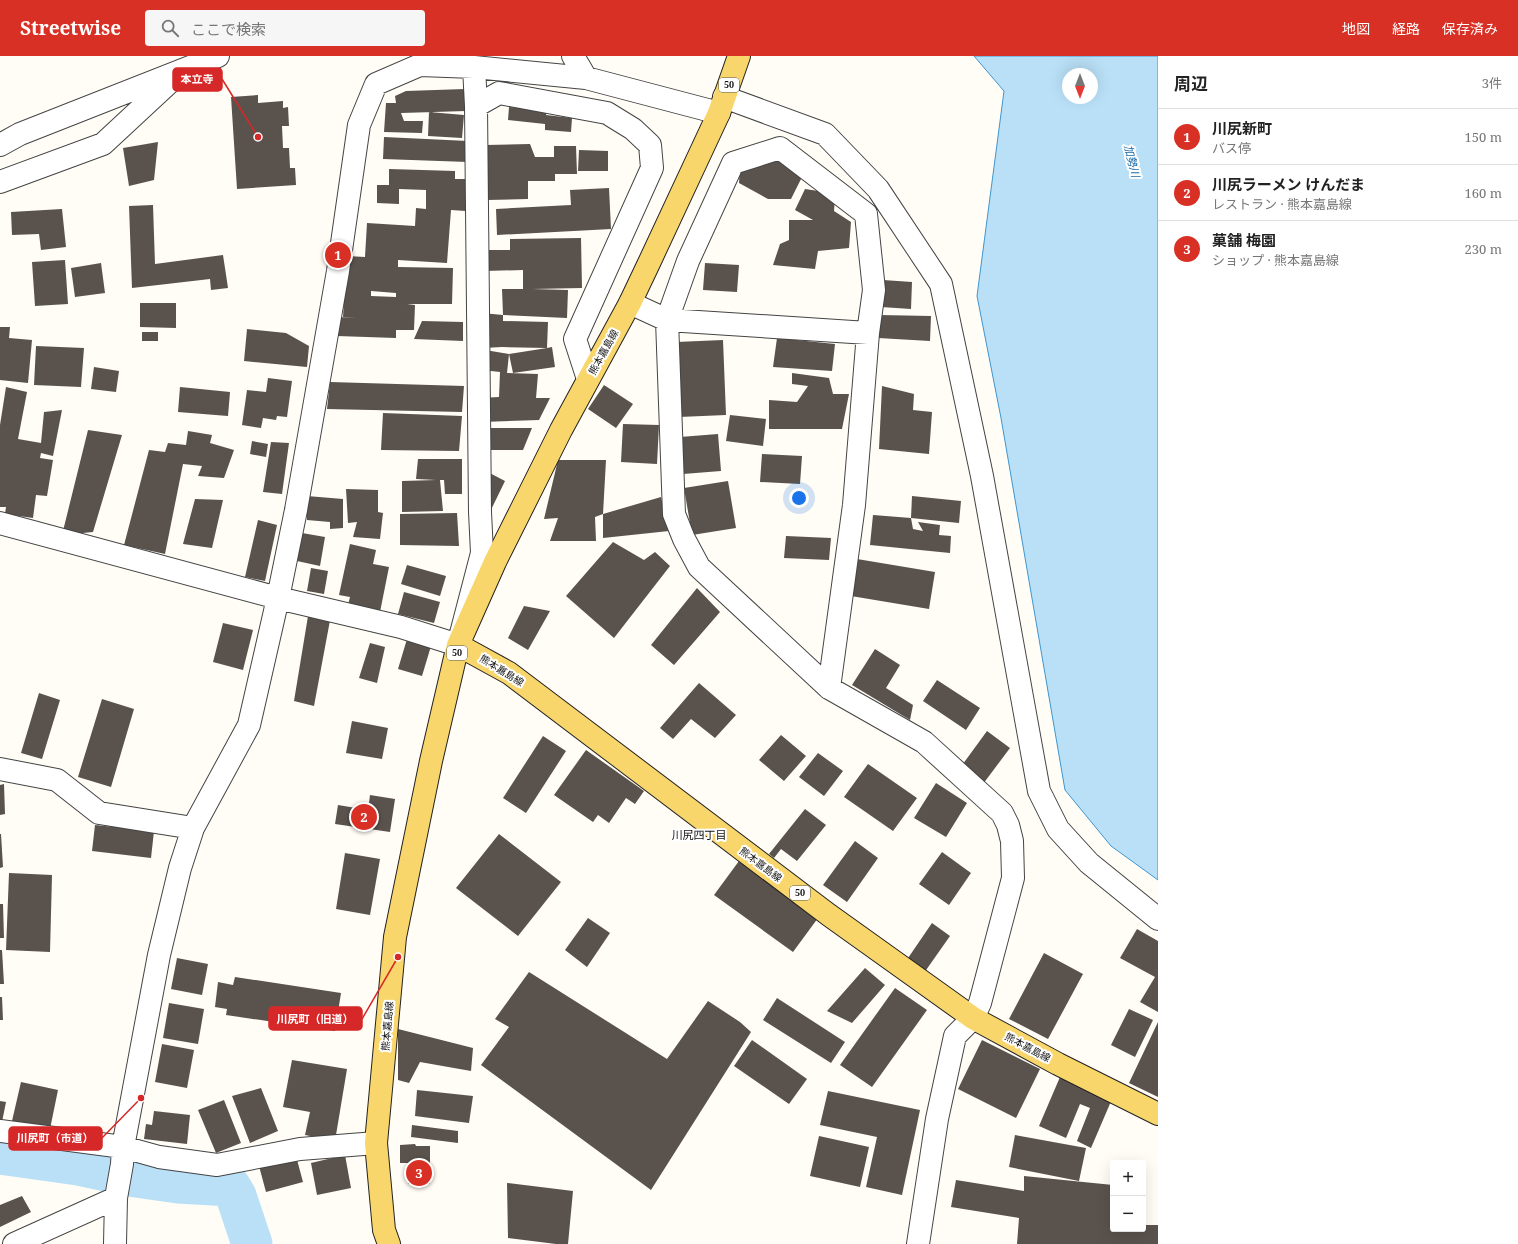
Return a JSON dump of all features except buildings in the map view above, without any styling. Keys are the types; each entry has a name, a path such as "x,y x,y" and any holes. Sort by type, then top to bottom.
{"main road":[{"name":"熊本嘉島線","path":"389,1244 384,1230 376,1143 395,937 431,761 458,645 494,562 560,430 630,303 700,155 721,105 739,56"},
{"name":"熊本嘉島線","path":"458,645 509,672 829,915 973,1018 1058,1064 1158,1114"}],"street":[{"path":"0,145 20,134 218,56"},
{"path":"573,56 586,78"},
{"path":"115,1244 116,1198 122,1155 159,955 180,868 193,828 249,725 278,598 296,510 338,271 359,126 376,84 420,65 474,67 586,78 721,105 825,134 878,189 941,284 982,476 1039,791 1058,829 1089,863 1158,919"},
{"path":"0,523 278,598 401,627 458,645 482,553 480,512 476,106 474,67"},
{"path":"0,182 103,144 181,71"},
{"path":"476,106 499,93 608,113 633,129 650,145 652,168 575,339 588,379"},
{"path":"829,688 854,505 868,333 874,290 866,214 780,148 733,163 688,261 667,320 674,514 684,539 699,567 829,688 924,742 1002,813 1008,825 1012,841 1013,878 980,1003 973,1018 955,1036 937,1119 918,1244"},
{"path":"630,303 667,320 868,333"},
{"path":"0,769 57,780 99,813 193,828"},
{"path":"0,1131 122,1155 159,1157 217,1165 300,1149 376,1143"},
{"path":"14,1244 116,1198"}],"water":[{"name":"加勢川","path":"974,56 1158,56 1158,880 1111,846 1065,790 1001,418 977,296 1004,91"}],"waterway":[{"path":"0,1154 78,1165 129,1176 178,1183 230,1186 236,1196 252,1244"}],"place":[{"name":"本立寺","path":"258,137"},
{"name":"川尻新町","path":"338,255"},
{"name":"川尻ラーメン けんだま","path":"364,817"},
{"name":"川尻町（旧道）","path":"398,957"},
{"name":"川尻町（市道）","path":"141,1098"},
{"name":"菓舗 梅園","path":"419,1173"}],"district":[{"name":"川尻四丁目","path":"699,835"}]}
